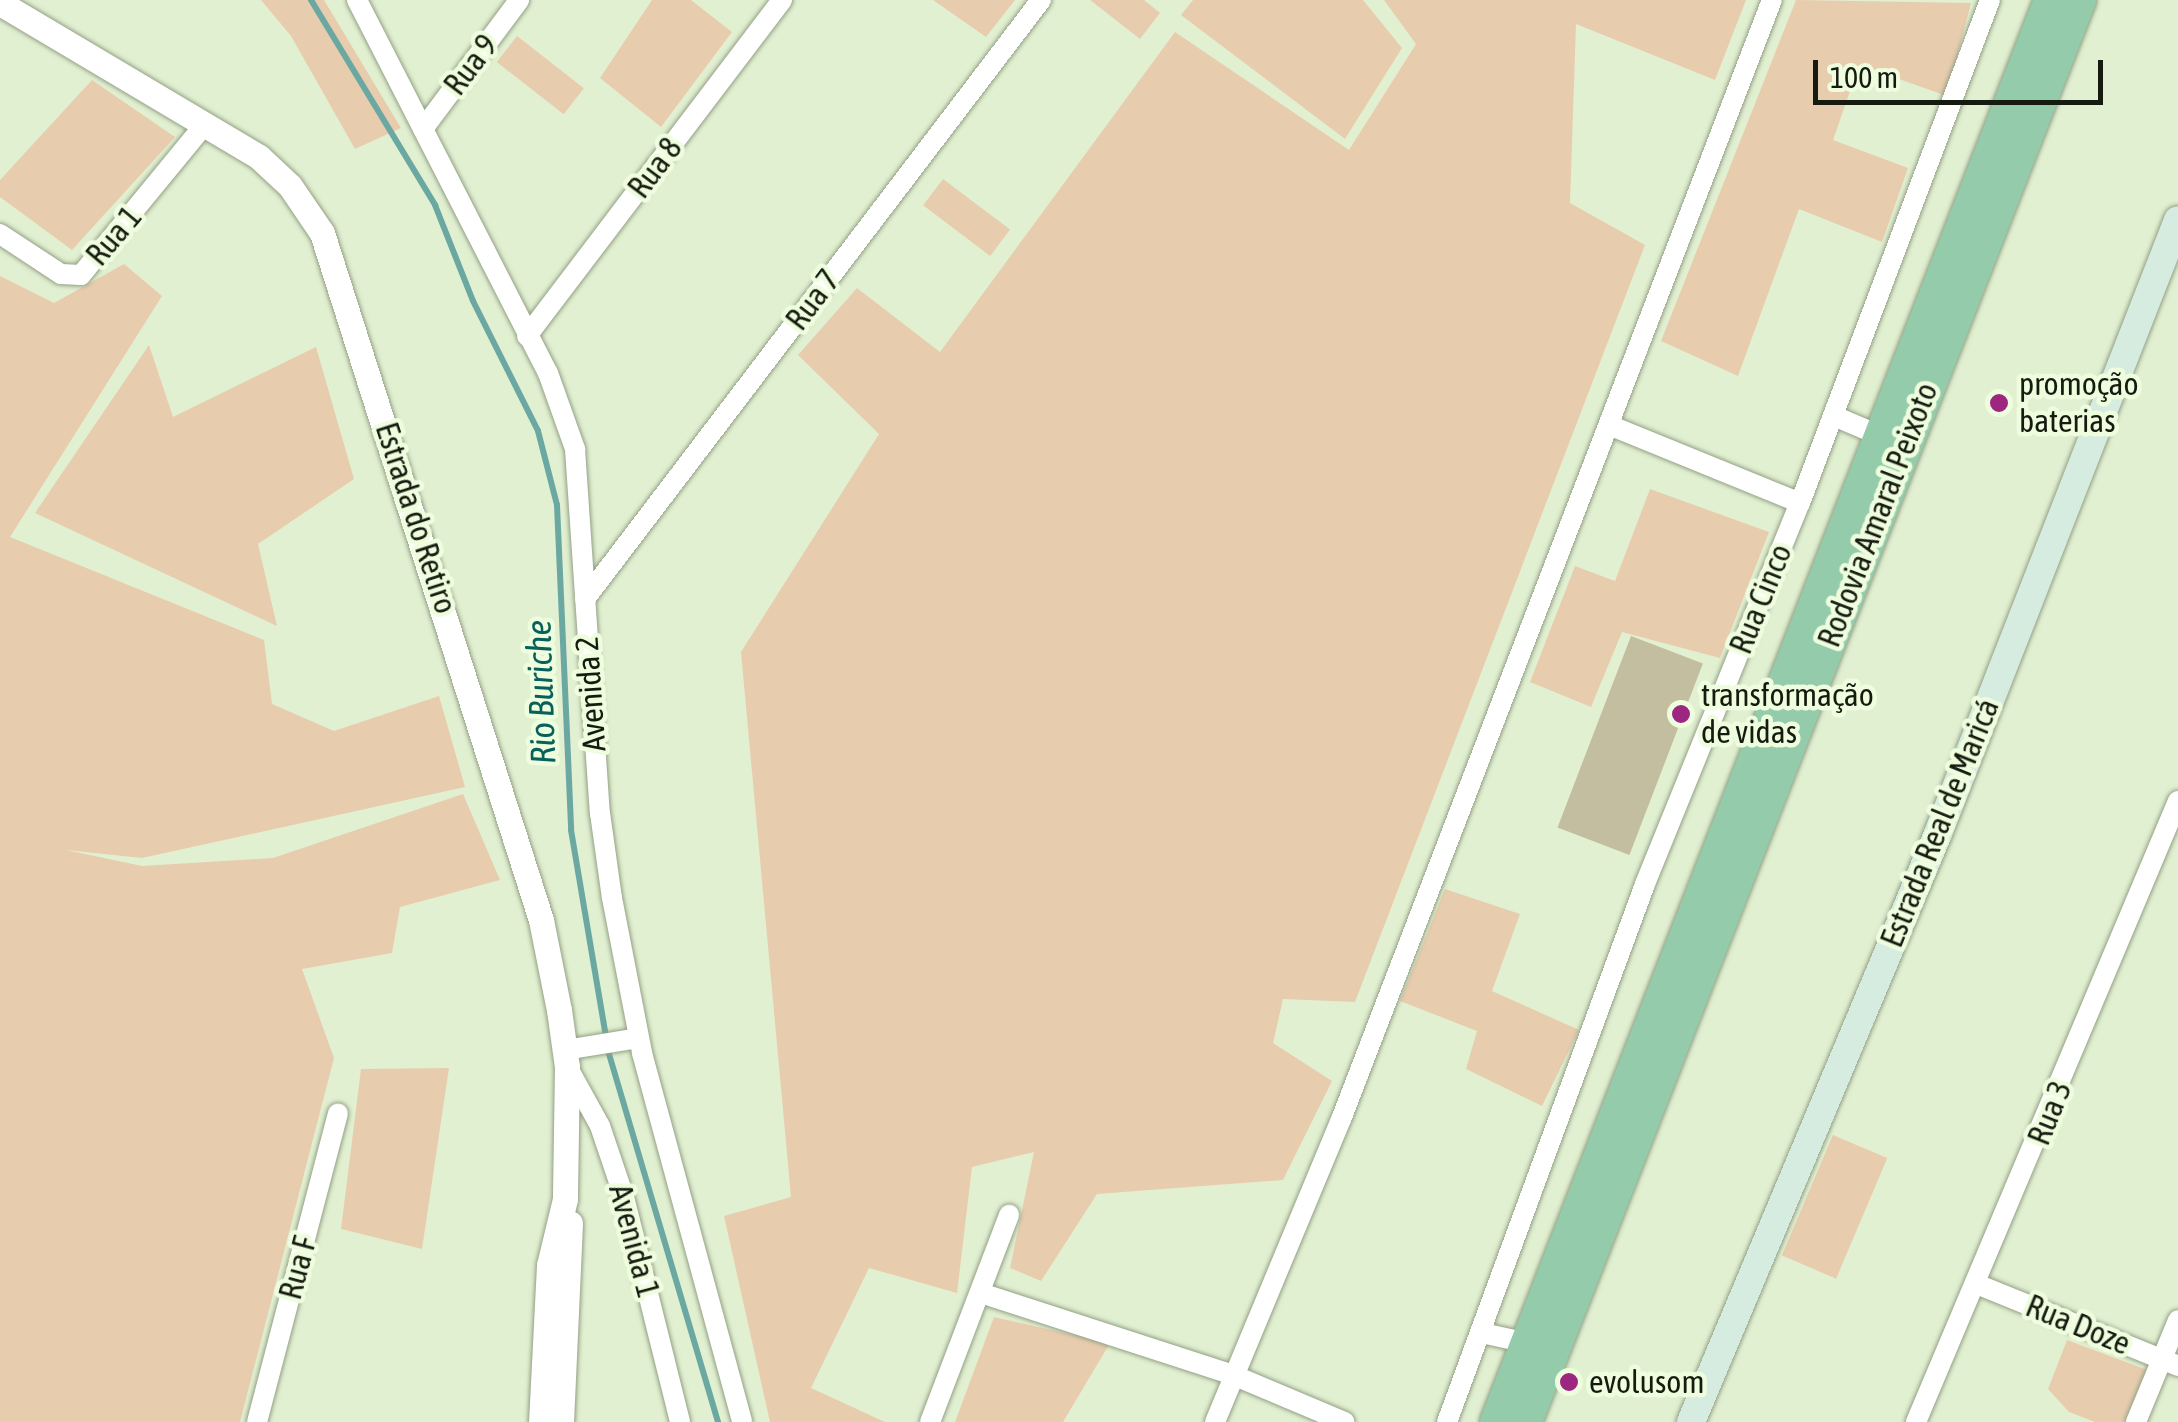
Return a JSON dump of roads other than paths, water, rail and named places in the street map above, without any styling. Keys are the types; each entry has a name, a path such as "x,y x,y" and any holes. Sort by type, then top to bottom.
{"highway":[{"name":"Rodovia Amaral Peixoto","path":"1496,1422 2050,0"},
{"name":"Rodovia Amaral Peixoto","path":"1526,1422 2080,0"}],"main road":[{"name":"Estrada Real de Maricá","path":"1691,1422 1937,836 2178,220"}],"street":[{"name":"Avenida 2","path":"357,0 528,336 575,449 600,813 629,1039 742,1422"},
{"name":"Rua 9","path":"423,129 519,0"},
{"name":"Rua 8","path":"528,336 782,0"},
{"name":"Rua 7","path":"585,599 1042,0"},
{"path":"1215,1422 1349,1099 1772,0"},
{"name":"Rua Cinco","path":"1447,1422 1645,884 1834,416 1990,0"},
{"name":"Estrada do Retiro","path":"0,4 259,157 290,186 322,233 541,920 566,1059 565,1198 570,1239 562,1422"},
{"name":"Rua 1","path":"0,234 61,274 80,275 204,124"},
{"path":"1834,416 1881,436"},
{"path":"1610,425 1800,503"},
{"name":"Rua 3","path":"1916,1422 1979,1285 2178,801"},
{"path":"566,1059 594,1045 629,1039"},
{"name":"Avenida 1","path":"566,1059 600,1126 624,1197 680,1422"},
{"name":"Rua F","path":"257,1422 338,1113"},
{"name":"Estrada do Retiro","path":"541,1422 549,1265 565,1198"},
{"path":"930,1422 984,1294 1009,1216"},
{"name":"Rua Doze","path":"1979,1285 2170,1362"},
{"path":"984,1294 1233,1375 1344,1422"},
{"path":"2136,1422 2170,1362 2178,1320"},
{"path":"1482,1332 1528,1343"}],"waterway":[{"name":"Rio Buriche","path":"311,0 435,205 473,301 538,431 557,505 571,830 609,1054 718,1422"}],"place":[{"name":"promoção baterias","path":"1999,403"},
{"name":"transformação de vidas","path":"1681,714"},
{"name":"evolusom","path":"1569,1382"}]}
